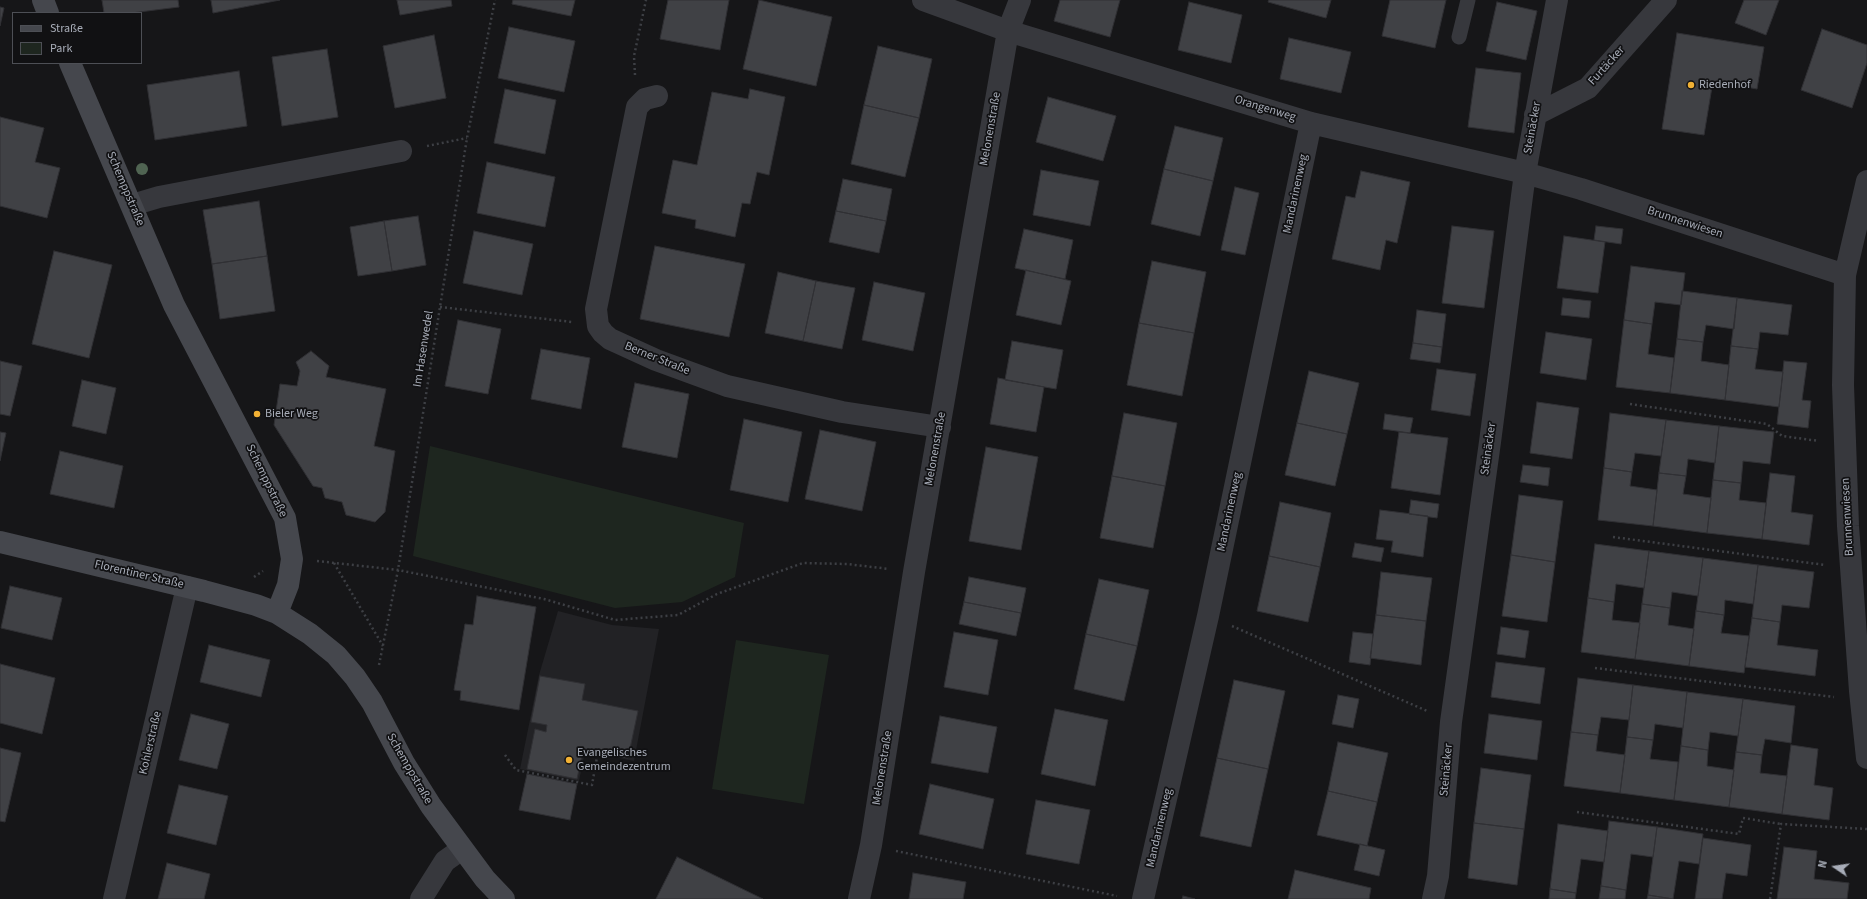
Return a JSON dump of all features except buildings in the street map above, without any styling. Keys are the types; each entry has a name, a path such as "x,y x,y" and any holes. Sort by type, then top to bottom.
{"street":[{"path":"42,0 48,12"},
{"name":"Orangenweg","path":"923,0 1008,31 1311,123 1525,173"},
{"name":"Melonenstraße","path":"859,899 871,845 914,572 1008,31 1020,0"},
{"name":"Steinäcker","path":"1433,899 1438,876 1451,722 1490,442 1525,173 1554,0"},
{"name":"Furtäcker","path":"1535,116 1588,88 1666,0"},
{"name":"Schemppstraße","path":"70,64 174,305 263,473 285,518 292,559 288,585 277,613 310,634 336,655 355,677 372,702 404,763 430,806 485,879 504,899"},
{"path":"598,326 596,309 637,107 645,99 657,96"},
{"name":"Mandarinenweg","path":"1133,898 1208,616 1311,123"},
{"path":"132,205 159,197 401,151"},
{"name":"Brunnenwiesen","path":"1525,173 1581,189 1845,275"},
{"name":"Brunnenwiesen","path":"1867,181 1845,275 1843,385 1851,568 1860,700 1867,758"},
{"name":"Berner Straße","path":"598,326 606,336 622,345 656,360 727,386 842,412 940,427"},
{"name":"Florentiner Straße","path":"0,542 227,597 277,613"},
{"name":"Kohlerstraße","path":"114,899 187,587"},
{"path":"421,899 445,861 462,849"}],"lane":[{"path":"1459,37 1468,0"}],"path":[{"name":"Im Hasenwedel","path":"372,702 398,570 467,138 495,0"},
{"path":"637,107 634,56 646,0"},
{"path":"401,151 467,138"},
{"path":"440,307 598,326"},
{"path":"1630,404 1767,424 1782,436 1845,444"},
{"path":"1613,538 1851,568"},
{"path":"250,580 264,571 272,556 292,559"},
{"path":"383,647 334,562 398,570 544,599 615,620 678,615 718,594 803,563 847,564 914,572"},
{"path":"1208,616 1451,722"},
{"path":"1595,668 1860,700"},
{"path":"505,755 516,770 592,785 598,757"},
{"path":"1577,812 1739,834 1743,818 1781,824 1867,829"},
{"path":"1770,899 1781,824"},
{"path":"871,845 1133,898"}],"shaded area":[{"path":"558,611 612,625 659,629 634,761 585,751 579,781 520,769 539,675"}],"green space":[{"path":"430,446 744,523 735,577 682,602 615,608 413,556"},
{"path":"736,640 829,655 804,804 712,789"}],"place":[{"name":"Riedenhof","path":"1691,85"},
{"name":"Bieler Weg","path":"257,414"},
{"name":"Evangelisches Gemeindezentrum","path":"569,760"}]}
